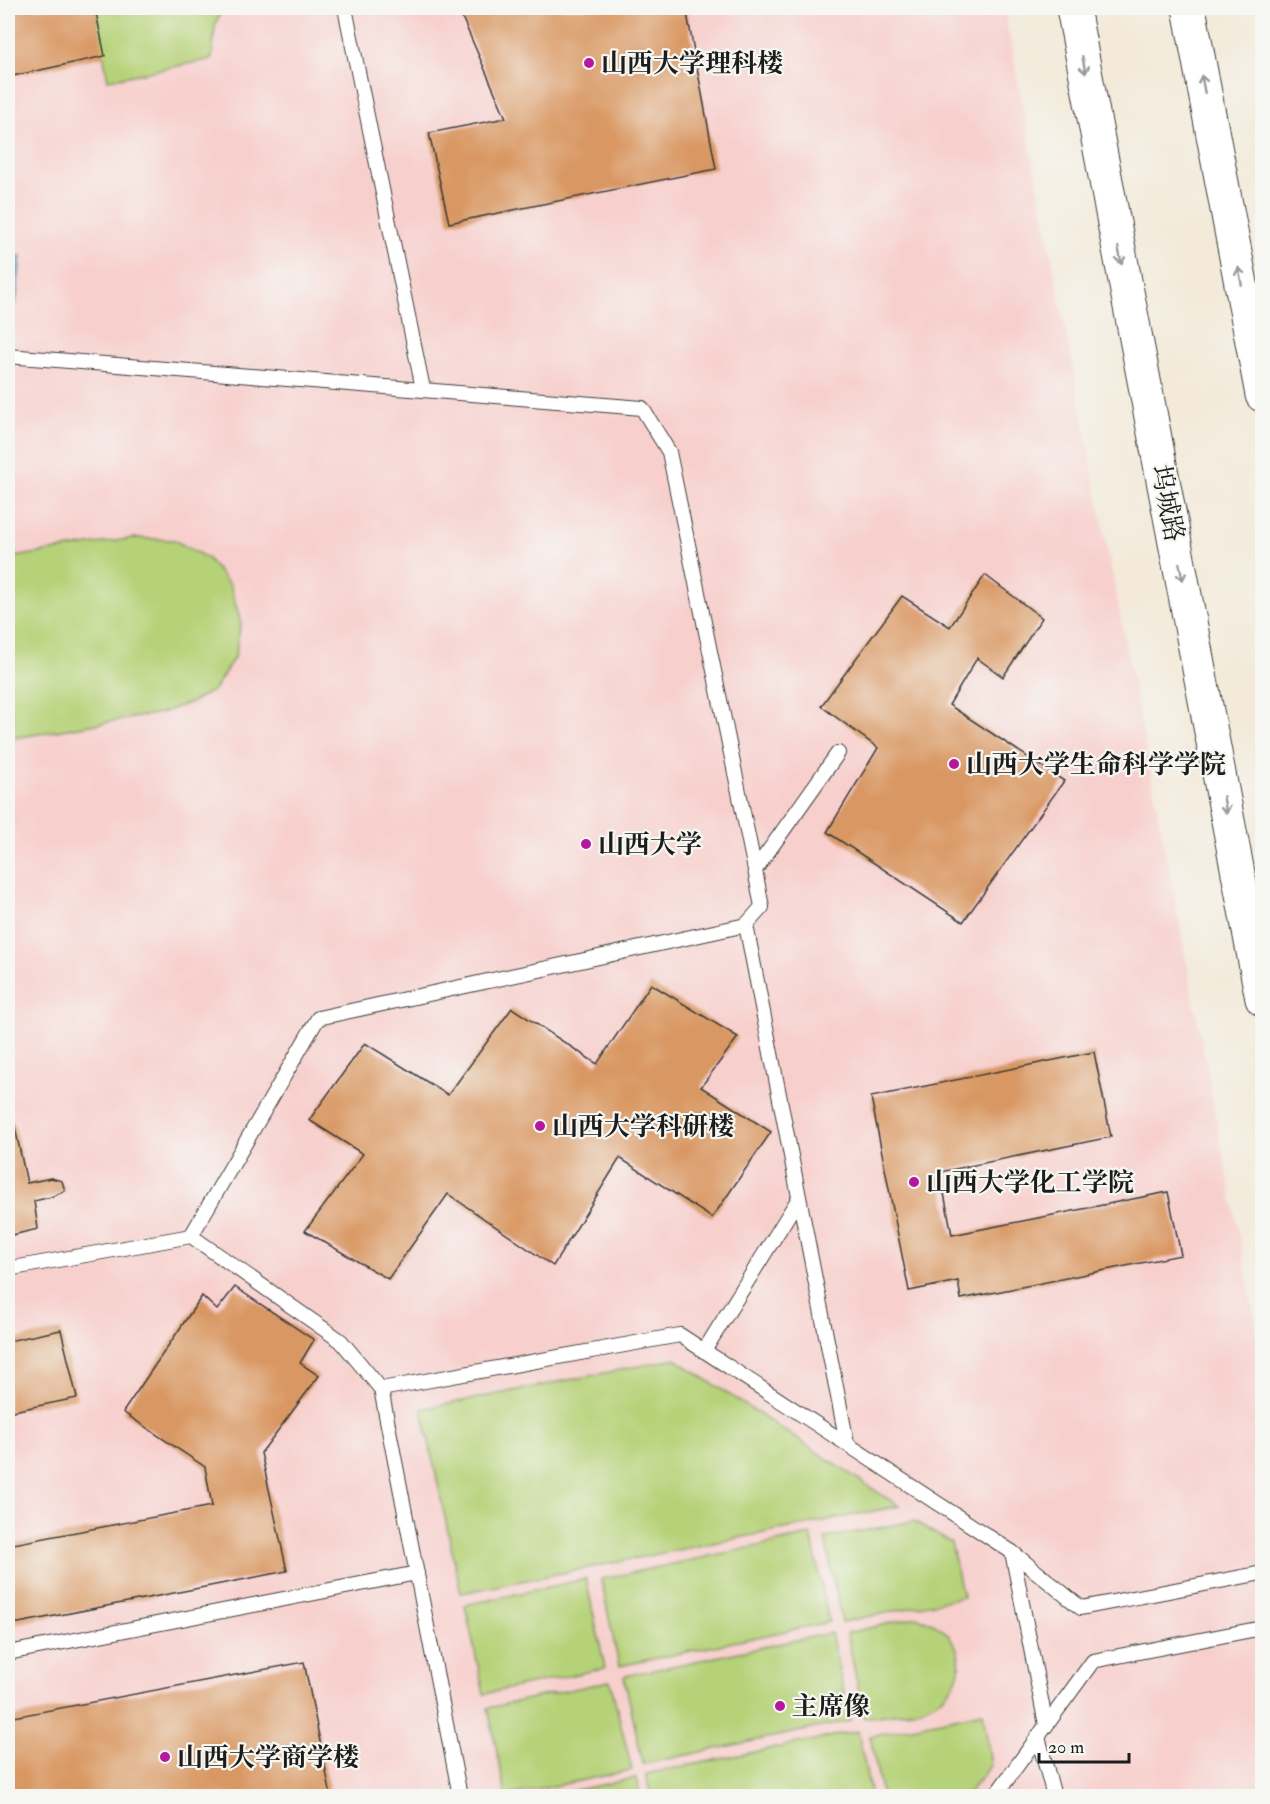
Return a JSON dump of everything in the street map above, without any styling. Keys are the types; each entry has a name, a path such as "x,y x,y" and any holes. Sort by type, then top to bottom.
{"main road":[{"name":"坞城路","path":"1073,8 1263,999"},
{"path":"1189,8 1263,395"}],"lane":[{"path":"345,8 423,389"},
{"path":"8,356 642,408 669,452 762,907 746,926 318,1018 191,1236"},
{"path":"755,870 838,753"},
{"path":"746,926 847,1443"},
{"path":"704,1351 799,1198"},
{"path":"8,1269 191,1236 341,1341 381,1389 460,1797"},
{"path":"381,1389 680,1335 1012,1552 1080,1608 1263,1573"},
{"path":"1012,1552 1046,1725"},
{"path":"8,1653 417,1573"},
{"path":"995,1797 1093,1661 1263,1628"},
{"path":"1038,1737 1054,1797"}],"shaded area":[{"name":"山西大学","path":"8,8 1004,8 1262,1356 1262,1796 8,1796"}],"green space":[{"path":"95,8 222,8 215,26 212,59 108,80"},
{"path":"134,538 174,540 207,558 230,585 241,623 235,656 214,690 192,702 161,713 8,739 8,558"},
{"path":"675,1359 899,1506 461,1593 422,1409"},
{"path":"914,1521 951,1543 963,1597 842,1622 825,1538"},
{"path":"811,1535 829,1622 619,1666 601,1579"},
{"path":"586,1579 605,1668 484,1694 465,1605"},
{"path":"917,1617 934,1624 947,1633 955,1645 959,1658 959,1672 953,1685 943,1696 927,1706 864,1718 847,1633"},
{"path":"831,1633 850,1721 643,1764 624,1676"},
{"path":"610,1681 632,1770 506,1796 488,1708"},
{"path":"983,1712 991,1765 966,1796 882,1796 870,1736"},
{"path":"858,1731 871,1796 651,1796 646,1774"},
{"path":"636,1778 640,1796 547,1796"}],"water":[{"path":"8,255 21,256 16,304 8,303"}],"building":[{"path":"8,8 95,8 105,56 8,77"},
{"name":"山西大学理科楼","path":"458,8 686,8 716,169 449,223 429,133 506,118"},
{"name":"山西大学生命科学学院","path":"985,575 1042,618 1003,677 977,658 949,705 1064,781 963,922 827,832 878,748 821,706 902,596 950,627"},
{"name":"山西大学科研楼","path":"651,984 738,1037 701,1087 771,1132 712,1218 620,1158 553,1266 448,1194 388,1279 305,1231 363,1154 309,1120 365,1043 448,1095 512,1008 597,1064"},
{"name":"山西大学化工学院","path":"1094,1052 1111,1137 940,1172 952,1235 1168,1192 1181,1255 961,1299 958,1281 909,1291 871,1097"},
{"path":"8,1118 14,1123 27,1183 51,1178 62,1181 65,1191 34,1201 38,1229 8,1236"},
{"path":"235,1287 314,1340 300,1363 319,1376 261,1453 287,1571 8,1625 8,1545 212,1506 205,1467 123,1412 202,1296 217,1310"},
{"path":"61,1330 77,1398 8,1412 8,1341"},
{"name":"山西大学商学楼","path":"304,1662 331,1796 8,1796 8,1718"}],"place":[{"name":"山西大学理科楼","path":"589,63"},
{"name":"山西大学生命科学学院","path":"954,764"},
{"name":"山西大学","path":"586,844"},
{"name":"山西大学科研楼","path":"540,1126"},
{"name":"山西大学化工学院","path":"914,1182"},
{"name":"主席像","path":"780,1706"},
{"name":"山西大学商学楼","path":"165,1757"}]}
